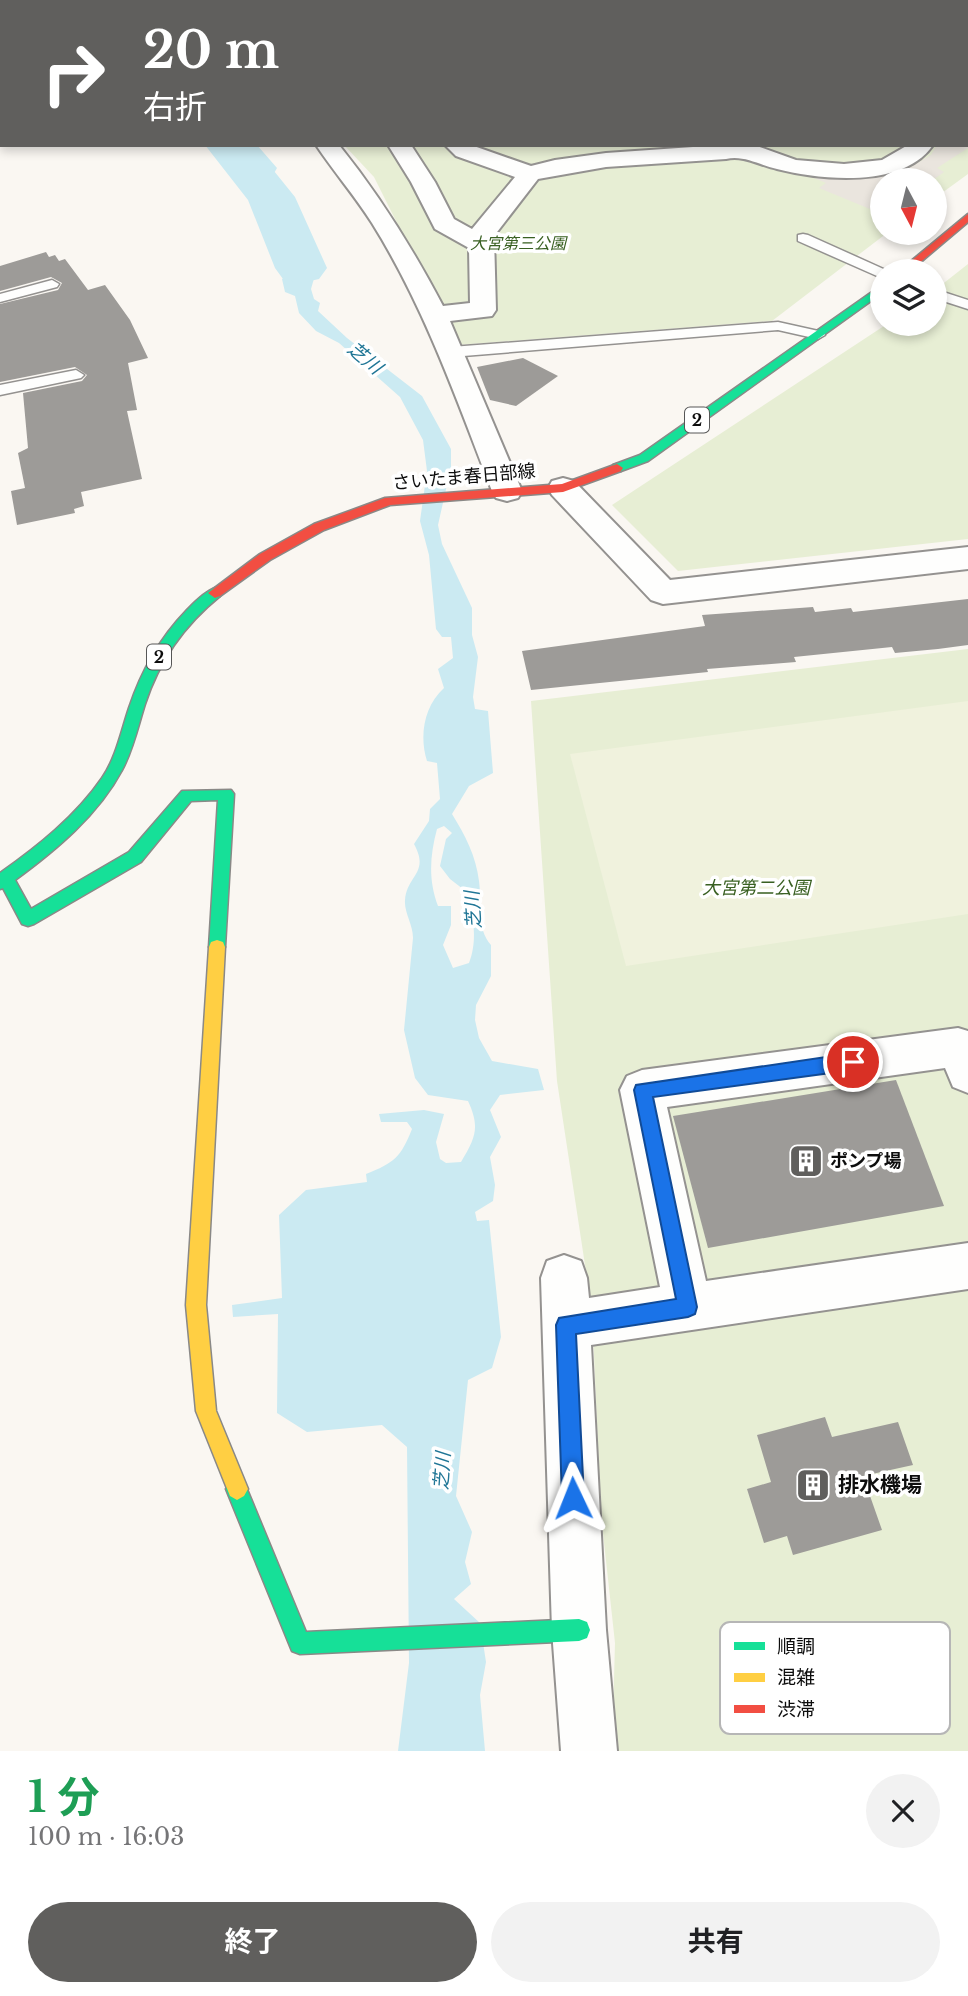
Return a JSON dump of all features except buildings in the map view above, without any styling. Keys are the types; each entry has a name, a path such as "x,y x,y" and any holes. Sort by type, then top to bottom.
{"main road":[{"path":"918,259 968,217"},
{"name":"さいたま春日部線","path":"3,880 26,864 80,816 116,768 145,684 170,637 208,598 265,557 319,527 389,501 562,488 644,458 870,297"},
{"path":"3,880 28,919 135,857 187,795 226,794 197,1318 206,1411 300,1643 579,1630"}],"street":[{"path":"329,147 360,183 435,315 451,352 497,492"},
{"path":"400,147 423,182 444,225 481,244"},
{"path":"459,147 530,174 555,167 606,160 726,152 736,147"},
{"path":"740,147 769,161 804,168 860,171 904,160 920,147"},
{"path":"435,315 483,310 481,234 530,174"},
{"path":"562,488 663,592 968,558"},
{"path":"688,1307 642,1090 958,1047 968,1073"},
{"path":"589,1751 579,1630 565,1302 688,1307 968,1266"}],"lane":[{"path":"803,239 870,268"},
{"path":"0,298 52,284"},
{"path":"947,297 968,304"},
{"path":"451,352 778,326 818,335"},
{"path":"0,390 76,375"}],"green space":[{"name":"大宮第三公園","path":"346,147 968,147 968,174 947,189 947,168 870,168 871,245 772,321 458,345 374,177"},
{"path":"968,264 968,539 678,571 612,505 870,335 947,336 947,281"},
{"name":"大宮第二公園","path":"968,649 968,1751 612,1751 615,1643 601,1515 592,1311 557,1081 531,701"},
{"path":"968,701 968,914 626,966 570,754"}],"shaded area":[{"path":"936,147 968,147 937,168 908,168 931,155"},
{"path":"870,177 870,209 819,188 826,183 814,178"}],"water":[{"path":"231,147 259,147 277,168 273,175 303,228 315,275 311,289 314,299 320,303 318,311 347,338 422,396 451,449 451,467 438,525 442,544 472,608 472,635 478,657 473,697 475,709 488,711 493,773 469,786 452,814 473,854 479,881 481,923 491,945 491,976 476,1005 475,1020 479,1038 492,1061 538,1069 544,1090 500,1095 490,1110 501,1137 490,1157 495,1185 493,1201 475,1212 477,1221 489,1220 501,1337 492,1368 468,1380 456,1496 472,1532 465,1562 471,1584 454,1599 480,1623 486,1662 480,1695 485,1751 398,1751 409,1663 407,1447 382,1425 307,1432 277,1413 278,1314 233,1317 232,1305 282,1298 279,1215 306,1190 367,1182 366,1174 390,1162 400,1153 412,1129 407,1122 381,1122 379,1114 424,1110 444,1114 436,1142 440,1159 446,1163 461,1162 475,1132 474,1118 468,1101 428,1095 415,1078 404,1030 413,938 405,900 419,868 420,861 414,844 429,821 430,809 440,799 437,763 427,761 423,742 425,722 432,703 444,688 438,669 453,658 451,637 442,637 436,629 429,555 420,521 427,471 423,440 400,397 339,343 316,331 299,313 295,296 285,292 282,279 291,275 280,273 276,267 283,259 277,251 277,231 272,226 275,218 264,202 267,199 255,193 251,175 255,168 247,159 237,160","holes":["444,826 452,833 446,839 440,866 450,879 472,896 474,930 469,963 453,968 443,945 451,925 451,906 438,906 431,868 437,829"]}],"waterway":[{"name":"芝川","path":"230,147 271,197 301,268"}],"traffic: fast":[{"path":"617,468 644,458 870,297"},
{"path":"0,882 65,830 108,782 117,766 141,695 158,659 183,622 215,593"},
{"path":"6,878 28,919 135,857 187,795 226,794 217,947"},
{"path":"237,1489 300,1643 579,1630"}],"traffic: slow":[{"path":"217,947 196,1305 206,1411 237,1489"}],"traffic: jam":[{"path":"918,259 968,217"},
{"path":"215,593 265,557 319,527 389,501 563,488 617,468"}],"place":[{"name":"ポンプ場","path":"806,1161"},
{"name":"排水機場","path":"813,1485"}],"route":[{"path":"573,1498 566,1325 688,1307 642,1090 853,1062"}]}
